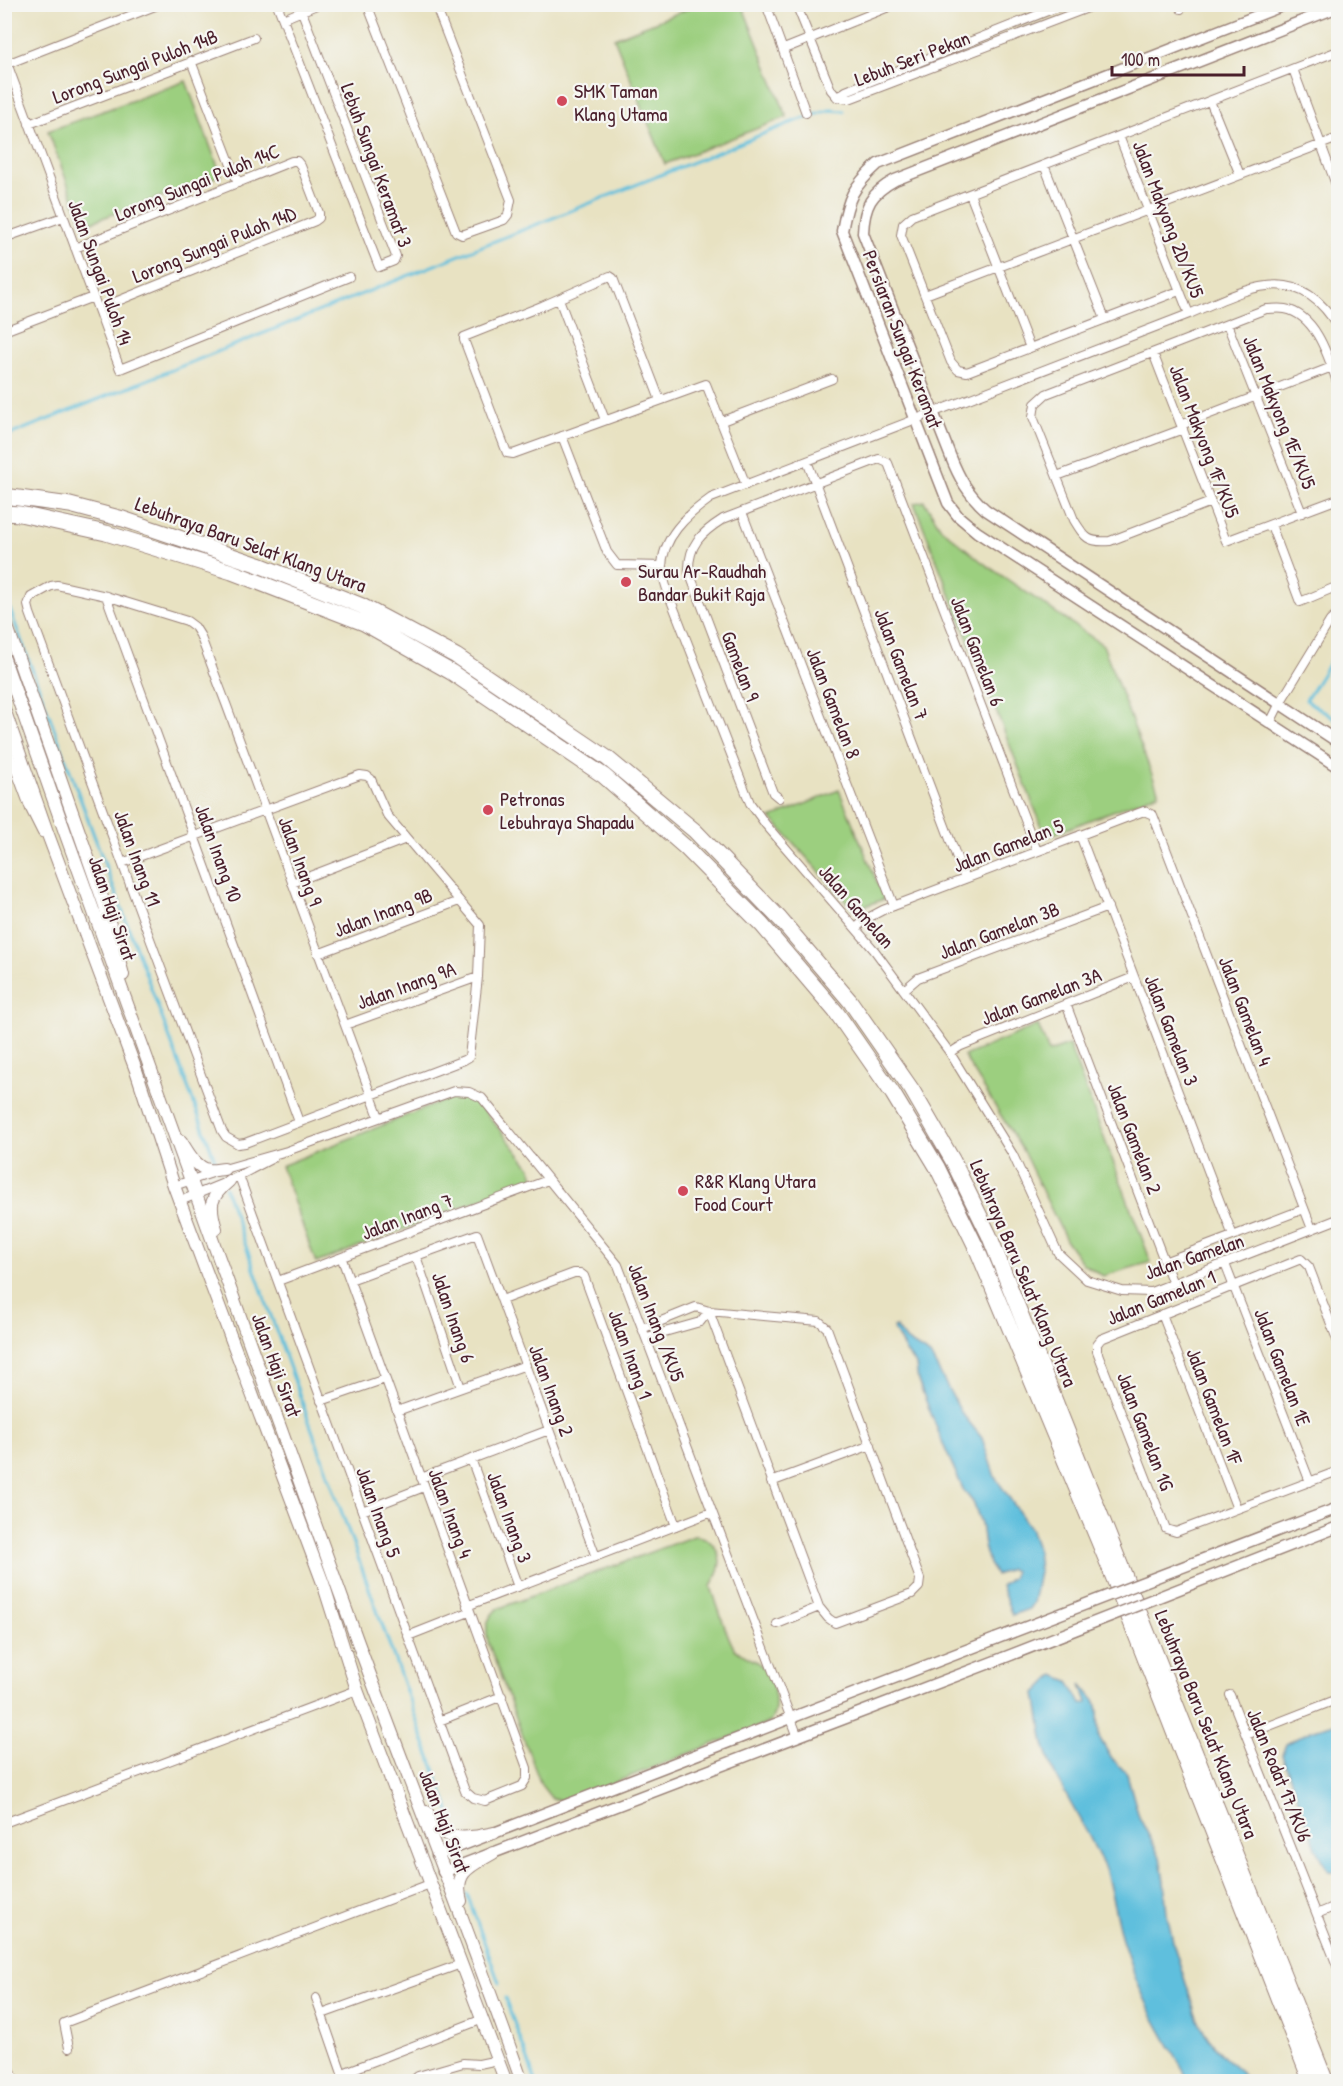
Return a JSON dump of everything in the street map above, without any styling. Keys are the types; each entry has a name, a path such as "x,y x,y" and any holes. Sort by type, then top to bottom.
{"highway":[{"name":"Lebuhraya Baru Selat Klang Utara","path":"4,496 70,505 123,519 259,565 362,606 456,656 607,758 695,831 780,919 850,1001 912,1090 953,1161 989,1236 1326,2082"},
{"name":"Lebuhraya Baru Selat Klang Utara","path":"4,513 20,514 106,533 232,572 364,623 451,672 604,776 658,823 685,847 762,926 836,1012 893,1094 937,1167 976,1247 1109,1566 1311,2082"}],"main road":[{"path":"4,618 105,906 143,1055"},
{"name":"Jalan Haji Sirat","path":"4,659 143,1055 196,1194 438,1864 476,1955 522,2082"},
{"name":"Jalan Haji Sirat","path":"4,709 137,1073 174,1186 323,1583 357,1690 506,2082"},
{"path":"168,1119 188,1153 200,1166 209,1172 224,1169"},
{"path":"234,1179 216,1189 211,1211 240,1320"},
{"path":"360,1647 378,1685 432,1822 441,1832 452,1837 468,1839 494,1833"},
{"path":"406,1822 416,1830 427,1860 438,1864 434,1876 472,1981 483,2019"},
{"path":"476,1955 458,1887 460,1878 469,1867 493,1853"},
{"path":"500,2018 505,2049 517,2082"}],"street":[{"path":"6,60 160,4"},
{"name":"Lebuh Sungai Keramat 3","path":"277,4 379,267 394,261 396,256 300,8"},
{"path":"283,19 300,8 319,4"},
{"path":"367,4 456,232 462,235 504,220 508,215 511,200 435,4"},
{"path":"766,4 806,113"},
{"path":"796,4 831,90 837,97 846,91 1065,4"},
{"path":"865,4 869,15"},
{"path":"784,49 896,4"},
{"name":"Lebuh Seri Pekan","path":"837,97 849,99 1098,4"},
{"name":"Persiaran Sungai Keramat","path":"1287,4 878,164 859,182 847,204 842,231 948,503 958,516 976,531 1338,767"},
{"name":"Persiaran Sungai Keramat","path":"1338,7 895,180 881,188 870,200 864,218 863,233 961,482 973,498 986,510 1338,742"},
{"name":"Lorong Sungai Puloh 14B","path":"29,124 254,38"},
{"path":"1179,291 967,372 958,370 951,362 901,235 903,224 912,216 1338,51"},
{"name":"Jalan Sungai Puloh 14","path":"6,60 120,369 349,277"},
{"path":"191,61 238,183"},
{"path":"1293,69 1338,190"},
{"path":"1210,101 1240,175"},
{"name":"Jalan Makyong 2D/KU5","path":"1119,136 1189,314"},
{"path":"925,295 1338,138"},
{"name":"Lorong Sungai Puloh 14C","path":"75,248 292,161 297,161"},
{"name":"Lorong Sungai Puloh 14D","path":"98,309 315,221 319,218 320,213 297,161"},
{"path":"1044,165 1105,319"},
{"path":"970,194 1030,348"},
{"path":"4,238 63,216"},
{"path":"660,400 613,278 607,276 559,299 466,335 464,340 507,453 513,454 706,384 746,485"},
{"name":"Jalan Gamelan","path":"1338,327 1328,310 1311,295 1289,286 1266,285 1243,291 1189,314 711,498 689,514 671,537 664,555 662,571 670,598 750,803 766,825 875,951 950,1053 1012,1155 1058,1253 1087,1280 1122,1291 1151,1292 1338,1219"},
{"path":"4,331 93,297"},
{"path":"559,299 605,420"},
{"path":"1211,502 1110,541 1095,542 1082,533 1074,520 1033,417 1035,404 1046,394 1266,309 1287,309 1306,320 1323,342 1338,385"},
{"name":"Jalan Makyong 1E/KU5","path":"1227,324 1302,513"},
{"name":"Jalan Makyong 1F/KU5","path":"1153,353 1226,541 1271,525"},
{"path":"1057,476 1332,367"},
{"path":"722,421 832,379"},
{"path":"562,436 607,552 617,565 663,566"},
{"name":"Jalan Gamelan 6","path":"815,483 879,459 888,462 1038,852"},
{"name":"Jalan Gamelan 7","path":"807,461 965,879"},
{"path":"742,512 815,483"},
{"path":"1338,499 1271,525 1300,602 1338,586"},
{"name":"Gamelan 9","path":"742,512 723,519 707,529 696,542 688,558 688,572 769,784 773,793 779,798"},
{"name":"Jalan Gamelan 8","path":"742,512 894,906"},
{"name":"Jalan Inang 11","path":"187,621 106,596 57,585 31,597 28,605 224,1135 238,1144 245,1143 469,1057 478,977"},
{"name":"Jalan Inang 10","path":"106,596 299,1122"},
{"path":"1270,723 1330,621 1338,614"},
{"name":"Jalan Inang 9","path":"187,621 200,634 379,1117"},
{"path":"4,739 30,809 64,877"},
{"path":"122,863 264,809 360,775 367,776 371,779 383,809 480,926 478,977"},
{"name":"Jalan Gamelan 5","path":"856,928 866,919 883,910 1144,811"},
{"name":"Jalan Gamelan 4","path":"1144,811 1153,815 1312,1229"},
{"name":"Jalan Gamelan 3","path":"1080,835 1233,1236"},
{"path":"292,883 406,839"},
{"name":"Jalan Inang 9B","path":"318,954 459,901"},
{"name":"Jalan Gamelan 3B","path":"904,990 918,978 1108,907"},
{"name":"Jalan Inang 9A","path":"345,1025 478,977"},
{"name":"Jalan Gamelan 3A","path":"950,1053 960,1046 1134,977"},
{"name":"Jalan Gamelan 2","path":"1066,1004 1173,1284"},
{"name":"Jalan Inang /KU5","path":"224,1169 287,1151 454,1091 469,1092 482,1098 615,1259 798,1737"},
{"name":"Jalan Inang /KU5","path":"234,1179 287,1151"},
{"path":"174,1186 209,1172"},
{"name":"Jalan Inang 5","path":"234,1179 278,1281 465,1791 473,1798 485,1801 522,1786 527,1778"},
{"name":"Jalan Inang 7","path":"278,1281 342,1259 548,1180"},
{"path":"180,1201 216,1189"},
{"path":"1164,1262 1304,1209"},
{"name":"Jalan Inang 2","path":"416,1257 477,1234 596,1557"},
{"path":"350,1280 416,1257"},
{"name":"Jalan Inang 6","path":"416,1257 461,1388"},
{"name":"Jalan Inang 4","path":"342,1259 468,1609 502,1696 527,1768 527,1778"},
{"name":"Jalan Gamelan 1","path":"1097,1344 1101,1339 1301,1259 1309,1267 1338,1342"},
{"name":"Jalan Gamelan 1E","path":"1225,1264 1310,1482"},
{"name":"Jalan Inang 1","path":"502,1300 574,1273 584,1276 676,1526"},
{"path":"645,1333 696,1307 709,1311 819,1321 827,1328 920,1579 919,1587 912,1594 835,1623 819,1607 709,1311"},
{"path":"645,1333 700,1322 709,1311"},
{"name":"Jalan Gamelan 1F","path":"1162,1314 1237,1509"},
{"name":"Jalan Gamelan 1G","path":"1097,1344 1097,1351 1166,1528 1176,1532 1237,1509"},
{"path":"397,1411 526,1365"},
{"path":"321,1401 385,1379"},
{"path":"421,1478 549,1430"},
{"path":"771,1482 871,1445"},
{"name":"Jalan Inang 3","path":"471,1459 518,1587"},
{"path":"1237,1509 1338,1471"},
{"path":"362,1511 424,1487"},
{"path":"438,1864 494,1833 1338,1508"},
{"path":"408,1636 518,1587 712,1512"},
{"path":"438,1864 493,1853 1004,1658 1338,1527"},
{"path":"777,1624 819,1607"},
{"path":"4,1823 357,1690"},
{"name":"Jalan Rodat 17/KU6","path":"1230,1695 1338,1968"},
{"path":"439,1721 502,1696"},
{"path":"1246,1735 1338,1699"},
{"path":"69,2048 64,2023 430,1884"},
{"path":"1317,1914 1338,1905"},
{"path":"322,2014 461,1964"},
{"path":"316,1998 344,2077 483,2019"},
{"path":"4,2053 15,2082"},
{"path":"411,2082 418,2076 462,2062 479,2064 498,2060"}],"green space":[{"path":"698,5 742,5 787,117 665,164 614,38"},
{"path":"186,81 221,175 83,225 48,131"},
{"path":"924,501 941,528 982,562 1103,645 1159,793 1046,837 914,503"},
{"path":"839,790 884,899 854,910 771,818"},
{"path":"1038,1025 1049,1052 1069,1045 1151,1262 1103,1276 1083,1264 1067,1242 1023,1151 964,1056"},
{"path":"458,1095 469,1097 478,1103 531,1168 534,1177 529,1181 316,1263 281,1166"},
{"path":"694,1536 705,1538 717,1551 719,1568 711,1587 734,1648 758,1663 768,1674 775,1699 770,1722 567,1801 552,1799 541,1785 489,1645 487,1630 490,1617 497,1609"}],"water":[{"path":"896,1327 907,1341 930,1355 961,1412 982,1438 995,1477 1030,1528 1037,1549 1039,1572 1033,1603 1029,1609 1012,1615 1001,1586 1013,1577 1014,1571 1010,1569 996,1575 989,1564 981,1523 973,1502 964,1491 946,1451 918,1381 916,1365 893,1328"},
{"path":"1054,1675 1069,1681 1081,1704 1087,1703 1081,1684 1096,1702 1099,1737 1110,1756 1127,1774 1139,1817 1160,1857 1167,1914 1174,1946 1195,2012 1205,2034 1224,2057 1241,2072 1246,2081 1187,2081 1184,2071 1149,2008 1122,1940 1106,1871 1055,1775 1044,1744 1036,1693"},
{"path":"1338,1723 1338,1872 1329,1871 1317,1850 1282,1755 1286,1744 1311,1731"}],"waterway":[{"path":"4,437 793,122 830,110 844,111"},
{"path":"4,594 217,1165"},
{"path":"1338,649 1306,700 1338,721"},
{"path":"225,1188 451,1816"},
{"path":"467,1894 499,1983"},
{"path":"505,1998 536,2082"}],"place":[{"name":"SMK Taman Klang Utama","path":"562,101"},
{"name":"Surau Ar-Raudhah Bandar Bukit Raja","path":"626,582"},
{"name":"Petronas Lebuhraya Shapadu","path":"488,810"},
{"name":"R&R Klang Utara Food Court","path":"683,1191"}]}
